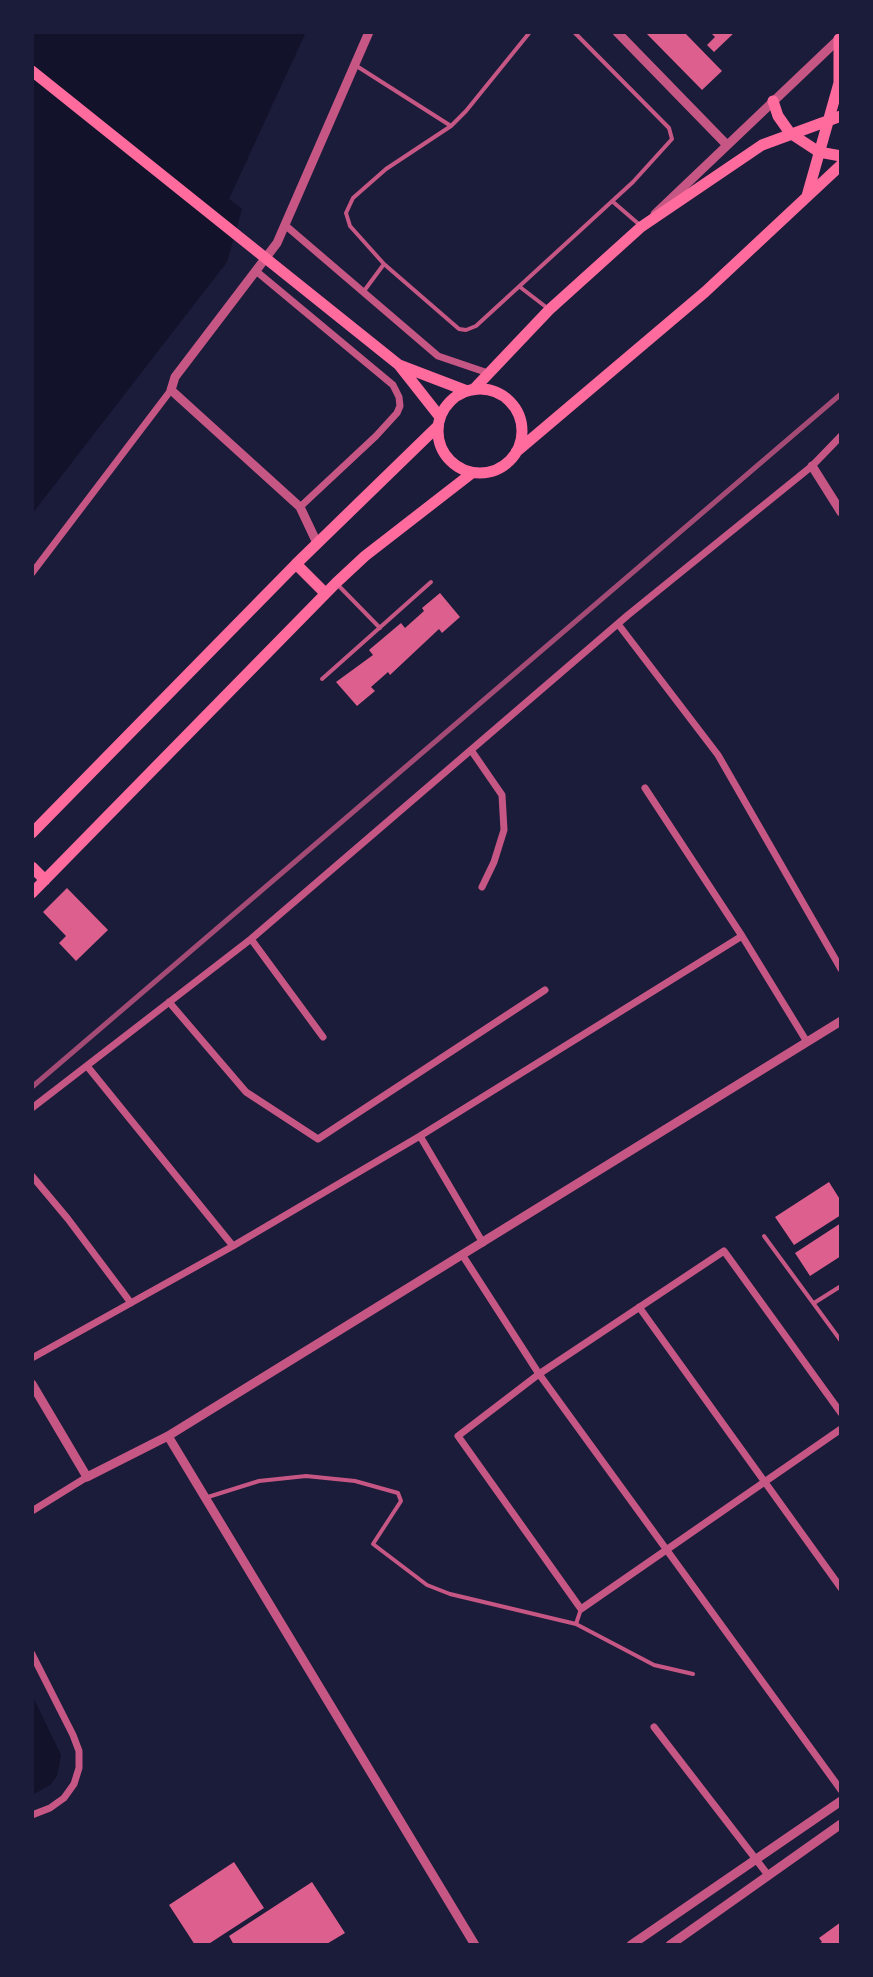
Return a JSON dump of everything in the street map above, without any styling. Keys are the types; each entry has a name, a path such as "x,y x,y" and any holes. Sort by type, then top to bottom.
{"main road":[{"path":"807,196 839,83 840,38"},
{"path":"32,71 399,365 439,421 438,438 442,450 460,469 472,473 497,470 705,292 841,165"},
{"path":"773,101 783,125 790,133 819,152 841,156"},
{"path":"32,833 439,421 448,404 470,390 549,310 641,227 762,145 841,116"},
{"path":"399,365 470,390 500,394 510,402 521,426 521,440 516,452"},
{"path":"32,893 325,593 394,532 472,473"},
{"path":"296,564 325,593"},
{"path":"32,867 45,880"}],"street":[{"path":"32,573 171,390 175,377 277,243 369,32"},
{"path":"617,32 726,144"},
{"path":"641,227 840,38"},
{"path":"285,225 438,356 488,373"},
{"path":"256,271 393,385 399,397 397,413 300,507"},
{"path":"171,390 300,507 317,543"},
{"path":"32,1108 251,939 618,624 812,466 841,436"},
{"path":"812,466 841,512"},
{"path":"618,624 718,755 841,969"},
{"path":"471,750 502,795 503,807 504,830 482,887"},
{"path":"645,788 807,1042"},
{"path":"32,1358 233,1246 420,1136 742,936"},
{"path":"251,939 323,1037"},
{"path":"169,1002 246,1092 318,1139 545,990"},
{"path":"32,1511 87,1477 168,1436 841,1021"},
{"path":"87,1066 233,1246"},
{"path":"420,1136 483,1243"},
{"path":"32,1176 131,1303"},
{"path":"841,1413 724,1251 539,1374 458,1436 581,1609 841,1429"},
{"path":"463,1256 539,1374 841,1790"},
{"path":"639,1307 841,1588"},
{"path":"32,1384 87,1477"},
{"path":"168,1436 475,1945"},
{"path":"32,1654 73,1735 79,1751 79,1768 74,1784 64,1798 32,1815"},
{"path":"654,1727 768,1875"},
{"path":"631,1945 644,1942 841,1801"},
{"path":"670,1945 841,1824"}],"lane":[{"path":"530,32 451,126 386,169 348,205 346,219 384,264 459,329 476,326 520,287 612,201 672,137 669,128 574,32"},
{"path":"354,64 451,126"},
{"path":"612,201 641,227"},
{"path":"364,291 384,264"},
{"path":"520,287 549,310"},
{"path":"322,679 431,582"},
{"path":"336,583 380,628"},
{"path":"764,1236 841,1341"},
{"path":"814,1303 841,1286"},
{"path":"206,1498 259,1481 306,1476 355,1481 398,1493 401,1501 373,1544 427,1585 450,1594 576,1624 654,1665 693,1674"},
{"path":"576,1624 581,1609"}],"shaded area":[{"path":"32,32 306,32 229,199 242,209 227,262 32,514"},
{"path":"32,1695 61,1755 57,1776 50,1785 32,1795"}],"building":[{"path":"645,32 684,32 722,71 702,90"},
{"path":"710,32 735,32 714,52 707,45 715,37"},
{"path":"440,593 460,617 442,633 439,629 390,675 388,672 371,687 375,691 357,706 336,682 373,655 369,650 401,623 405,628"},
{"path":"67,888 108,930 76,961 59,943 66,936 43,912"},
{"path":"829,1182 841,1201 841,1215 794,1245 775,1217"},
{"path":"841,1223 841,1256 810,1276 795,1253"},
{"path":"234,1862 264,1908 207,1945 195,1945 169,1905"},
{"path":"312,1882 345,1933 325,1945 234,1945 229,1936"},
{"path":"841,1922 841,1945 818,1945 822,1942 819,1938"}],"railway":[{"path":"32,1087 841,394"}]}
